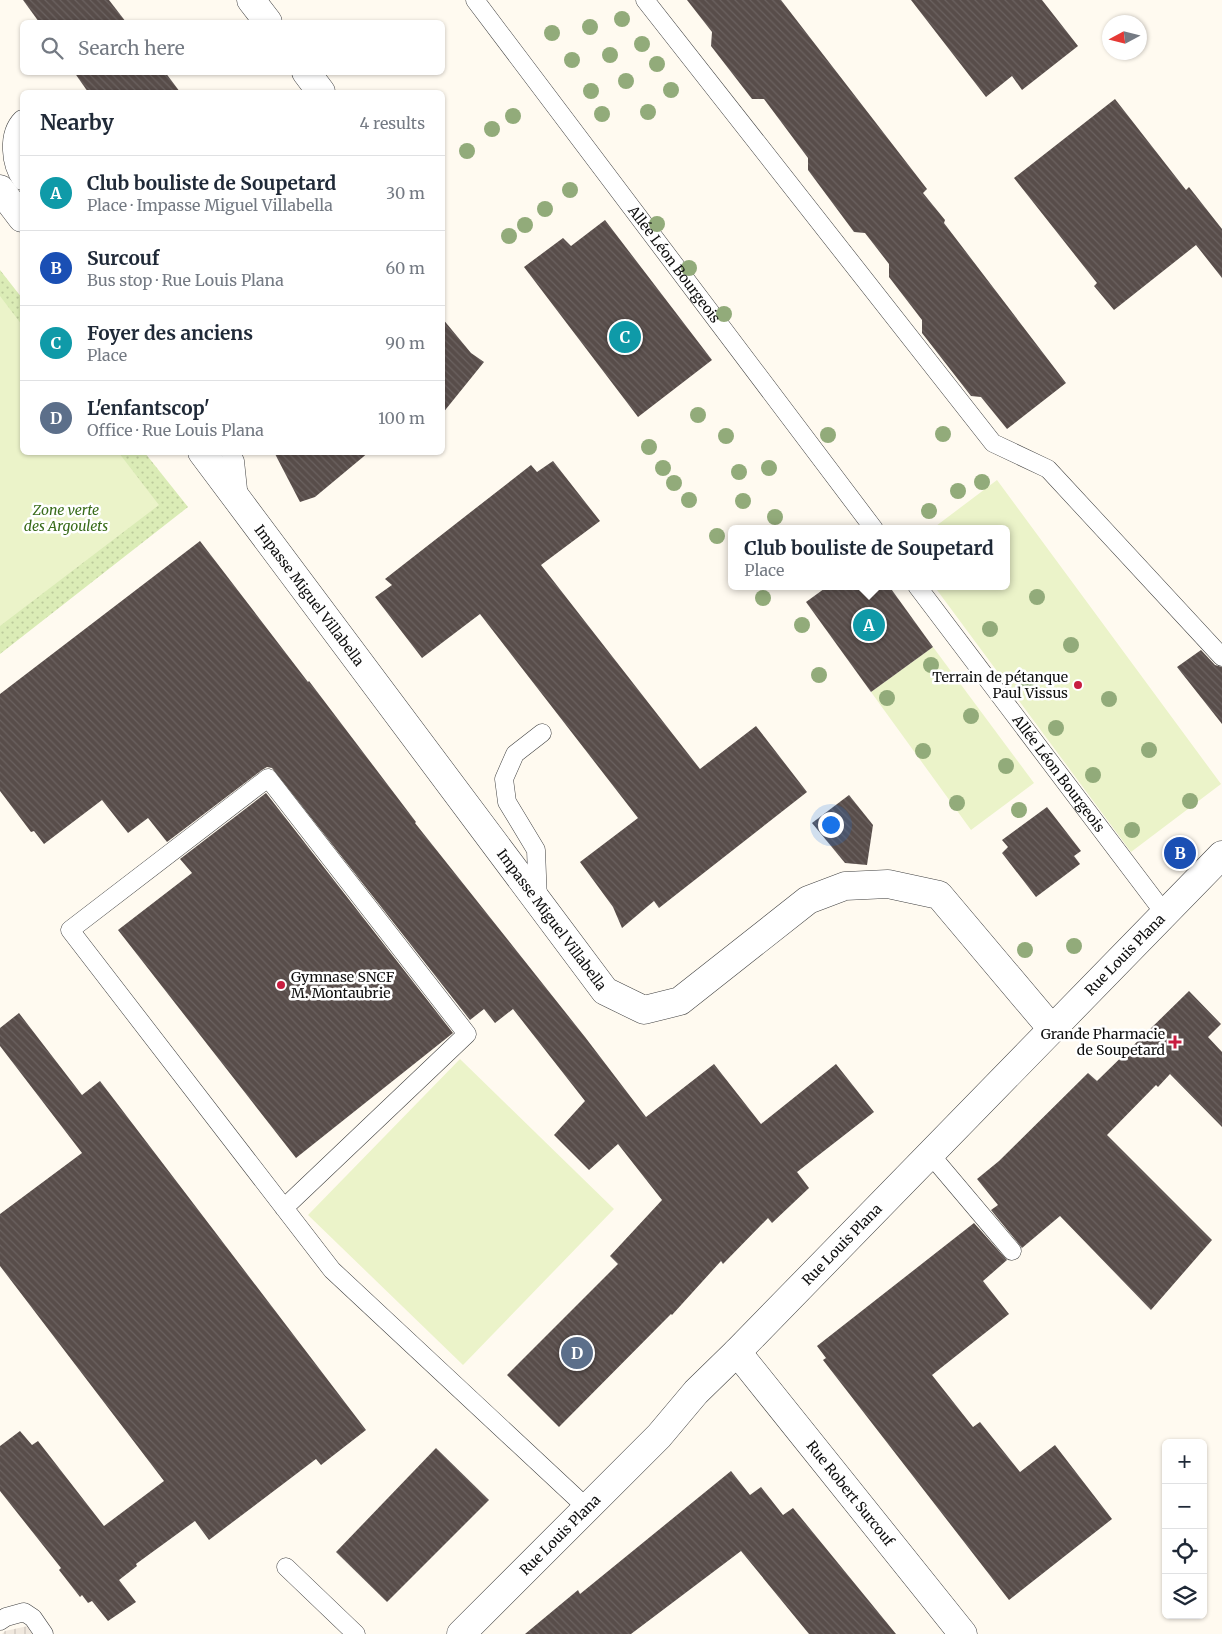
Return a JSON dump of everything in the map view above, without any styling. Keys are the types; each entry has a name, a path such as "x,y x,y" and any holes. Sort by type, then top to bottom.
{"street":[{"path":"251,0 266,20"},
{"path":"308,75 320,90"},
{"path":"0,189 20,215"},
{"name":"Impasse Miguel Villabella","path":"204,455 605,991 644,1010 680,1002 808,900 845,886 888,884 938,896 1052,1029"},
{"name":"Rue Louis Plana","path":"461,1634 659,1436 696,1392 1222,854"},
{"name":"Rue Robert Surcouf","path":"737,1352 963,1634"}],"lane":[{"name":"Allée Léon Bourgeois","path":"475,0 871,525"},
{"path":"645,0 993,443 1048,469 1222,658"},
{"path":"20,121 16,125 11,150 20,177"},
{"path":"232,455 235,461 239,502"},
{"name":"Allée Léon Bourgeois","path":"921,590 1164,914"},
{"path":"538,901 536,850 507,802 504,779 515,754 542,733"},
{"path":"284,1208 467,1034 268,778 70,930 284,1208 332,1270 587,1508"},
{"path":"930,1154 1012,1251"},
{"path":"286,1567 356,1634"},
{"path":"0,1621 24,1612 32,1618 44,1634"}],"green space":[{"name":"Zone verte des Argoulets","path":"0,270 20,295 20,455 147,455 188,507 0,654"},
{"name":"Zone verte des Argoulets","path":"0,296 20,322 20,455 121,455 159,505 0,626"},
{"name":"Terrain de pétanque Paul Vissus","path":"997,480 1221,784 1131,852 937,590 1010,590 1010,525 937,525"},
{"name":"Terrain de pétanque Paul Vissus","path":"933,647 1034,783 971,830 871,692"},
{"path":"460,1059 614,1209 463,1365 308,1215"}],"shaded area":[{"path":"28,1626 33,1634 2,1634 5,1631"}],"building":[{"path":"23,0 109,0 124,20 38,20"},
{"path":"687,0 781,0 927,189 923,193 945,220 944,223 1066,383 1007,429 981,397 971,396 922,333 922,320 889,277 889,264 865,233 854,232 808,170 808,158 764,99 752,99 711,46 712,32"},
{"path":"911,0 1042,0 1078,46 1022,90 1012,76 986,97"},
{"path":"76,75 167,75 178,90 87,90"},
{"path":"1115,99 1186,190 1189,187 1222,229 1222,278 1196,245 1114,310 1094,286 1097,283 1014,178"},
{"path":"605,220 712,360 638,417 524,267 563,238 571,246"},
{"path":"445,322 471,353 484,362 445,410"},
{"path":"276,455 365,455 315,497 300,502"},
{"path":"553,461 600,521 541,565 700,769 756,726 807,792 659,908 654,901 622,928 613,907 580,862 638,818 480,614 422,658 375,597 392,585 385,579 531,465 537,472"},
{"path":"200,541 309,681 415,823 646,1117 714,1064 761,1124 836,1064 874,1112 797,1172 809,1188 772,1223 768,1218 723,1264 721,1261 672,1315 559,1427 507,1375 618,1264 610,1256 662,1200 618,1144 589,1170 554,1135 585,1101 513,1009 495,1023 484,1009 470,1020 272,768 267,767 262,770 167,842 148,818 128,833 102,800 44,844 34,831 31,832 0,791 0,694"},
{"path":"822,590 892,590 933,647 871,692 806,602"},
{"path":"1201,650 1215,665 1222,667 1222,724 1177,667"},
{"name":"Gymnase SNCF M. Montaubrie","path":"266,793 453,1033 296,1158 118,930 192,873 180,859"},
{"path":"849,795 873,825 867,865 845,863 812,823"},
{"path":"1047,807 1081,851 1074,856 1080,864 1036,897 1002,853 1008,847 1002,840"},
{"path":"1189,991 1221,1024 1208,1037 1222,1052 1222,1127 1170,1074 1158,1087 1156,1085 1107,1135 1212,1240 1151,1310 1060,1216 1022,1248 991,1210 998,1205 977,1179 999,1161 1088,1073 1097,1081"},
{"path":"19,1013 82,1095 100,1081 366,1430 321,1465 316,1459 209,1540 195,1521 136,1564 137,1566 119,1580 136,1602 108,1621 92,1601 88,1603 82,1595 80,1597 59,1570 61,1568 0,1491 0,1446 20,1431 32,1445 38,1441 104,1526 164,1481 0,1266 0,1214 82,1153 0,1046 0,1028"},
{"path":"974,1223 1007,1260 983,1281 1009,1314 932,1375 973,1427 980,1422 1020,1472 1055,1445 1112,1519 1009,1600 823,1360 826,1358 817,1346"},
{"path":"436,1448 489,1500 387,1602 336,1552"},
{"path":"731,1471 750,1495 761,1487 783,1515 793,1508 896,1634 809,1634 741,1551 631,1634 525,1634 578,1590 580,1594"}],"place":[{"name":"Foyer des anciens","path":"625,337"},
{"name":"Club bouliste de Soupetard","path":"869,625"},
{"name":"Terrain de pétanque Paul Vissus","path":"1078,685"},
{"name":"Surcouf","path":"1180,853"},
{"name":"Gymnase SNCF M. Montaubrie","path":"281,985"},
{"name":"Grande Pharmacie de Soupetard","path":"1175,1042"},
{"name":"L'enfantscop'","path":"577,1353"}]}
